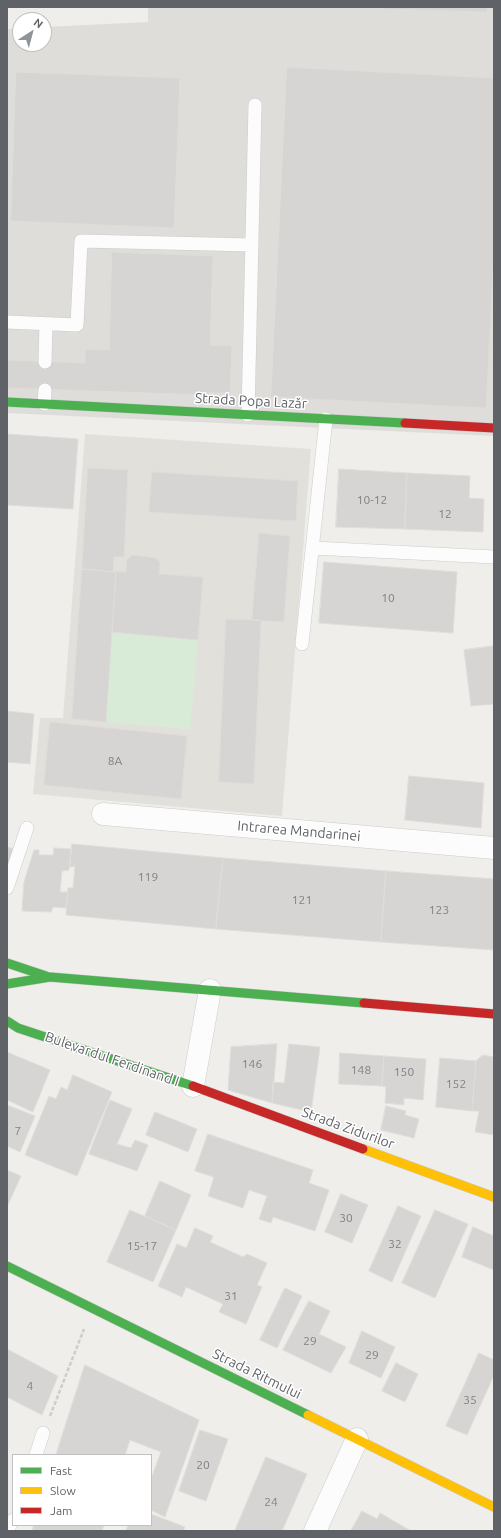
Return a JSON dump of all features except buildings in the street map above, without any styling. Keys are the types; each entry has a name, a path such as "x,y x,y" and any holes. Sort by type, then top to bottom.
{"main road":[{"name":"Strada Popa Lazăr","path":"7,402 494,428"},
{"path":"7,963 50,977 494,1014"},
{"path":"7,984 50,977"},
{"name":"Bulevardul Ferdinand I","path":"7,1021 18,1028 192,1086"},
{"name":"Strada Zidurilor","path":"192,1086 494,1196"},
{"name":"Strada Ritmului","path":"7,1266 494,1507"}],"street":[{"name":"Intrarea Mandarinei","path":"103,814 494,848"},
{"name":"Bulevardul Ferdinand I","path":"192,1086 210,990"},
{"path":"315,1531 357,1439"}],"lane":[{"path":"248,415 255,105"},
{"path":"7,322 77,325 80,241 252,245"},
{"path":"45,362 46,324"},
{"path":"44,404 45,390"},
{"path":"302,644 326,419"},
{"path":"313,548 494,557"},
{"path":"7,888 27,828"},
{"path":"36,1454 43,1433"},
{"path":"7,1531 12,1522"}],"path":[{"path":"43,1433 92,1308"}],"shaded area":[{"path":"148,7 494,7 494,436 7,413 7,29 12,29 12,52 52,52 52,27 148,22"},
{"path":"85,434 311,449 282,816 33,794 40,718 63,718"}],"green space":[{"path":"112,632 198,640 190,729 106,722"}],"traffic: fast":[{"path":"7,402 405,423"},
{"path":"7,963 46,976"},
{"path":"7,984 50,977 364,1003"},
{"path":"7,1021 18,1028 193,1086"},
{"path":"7,1266 308,1415"}],"traffic: slow":[{"path":"363,1149 494,1197"},
{"path":"308,1415 494,1507"}],"traffic: jam":[{"path":"405,423 494,428"},
{"path":"364,1003 494,1014"},
{"path":"193,1086 363,1149"}]}
